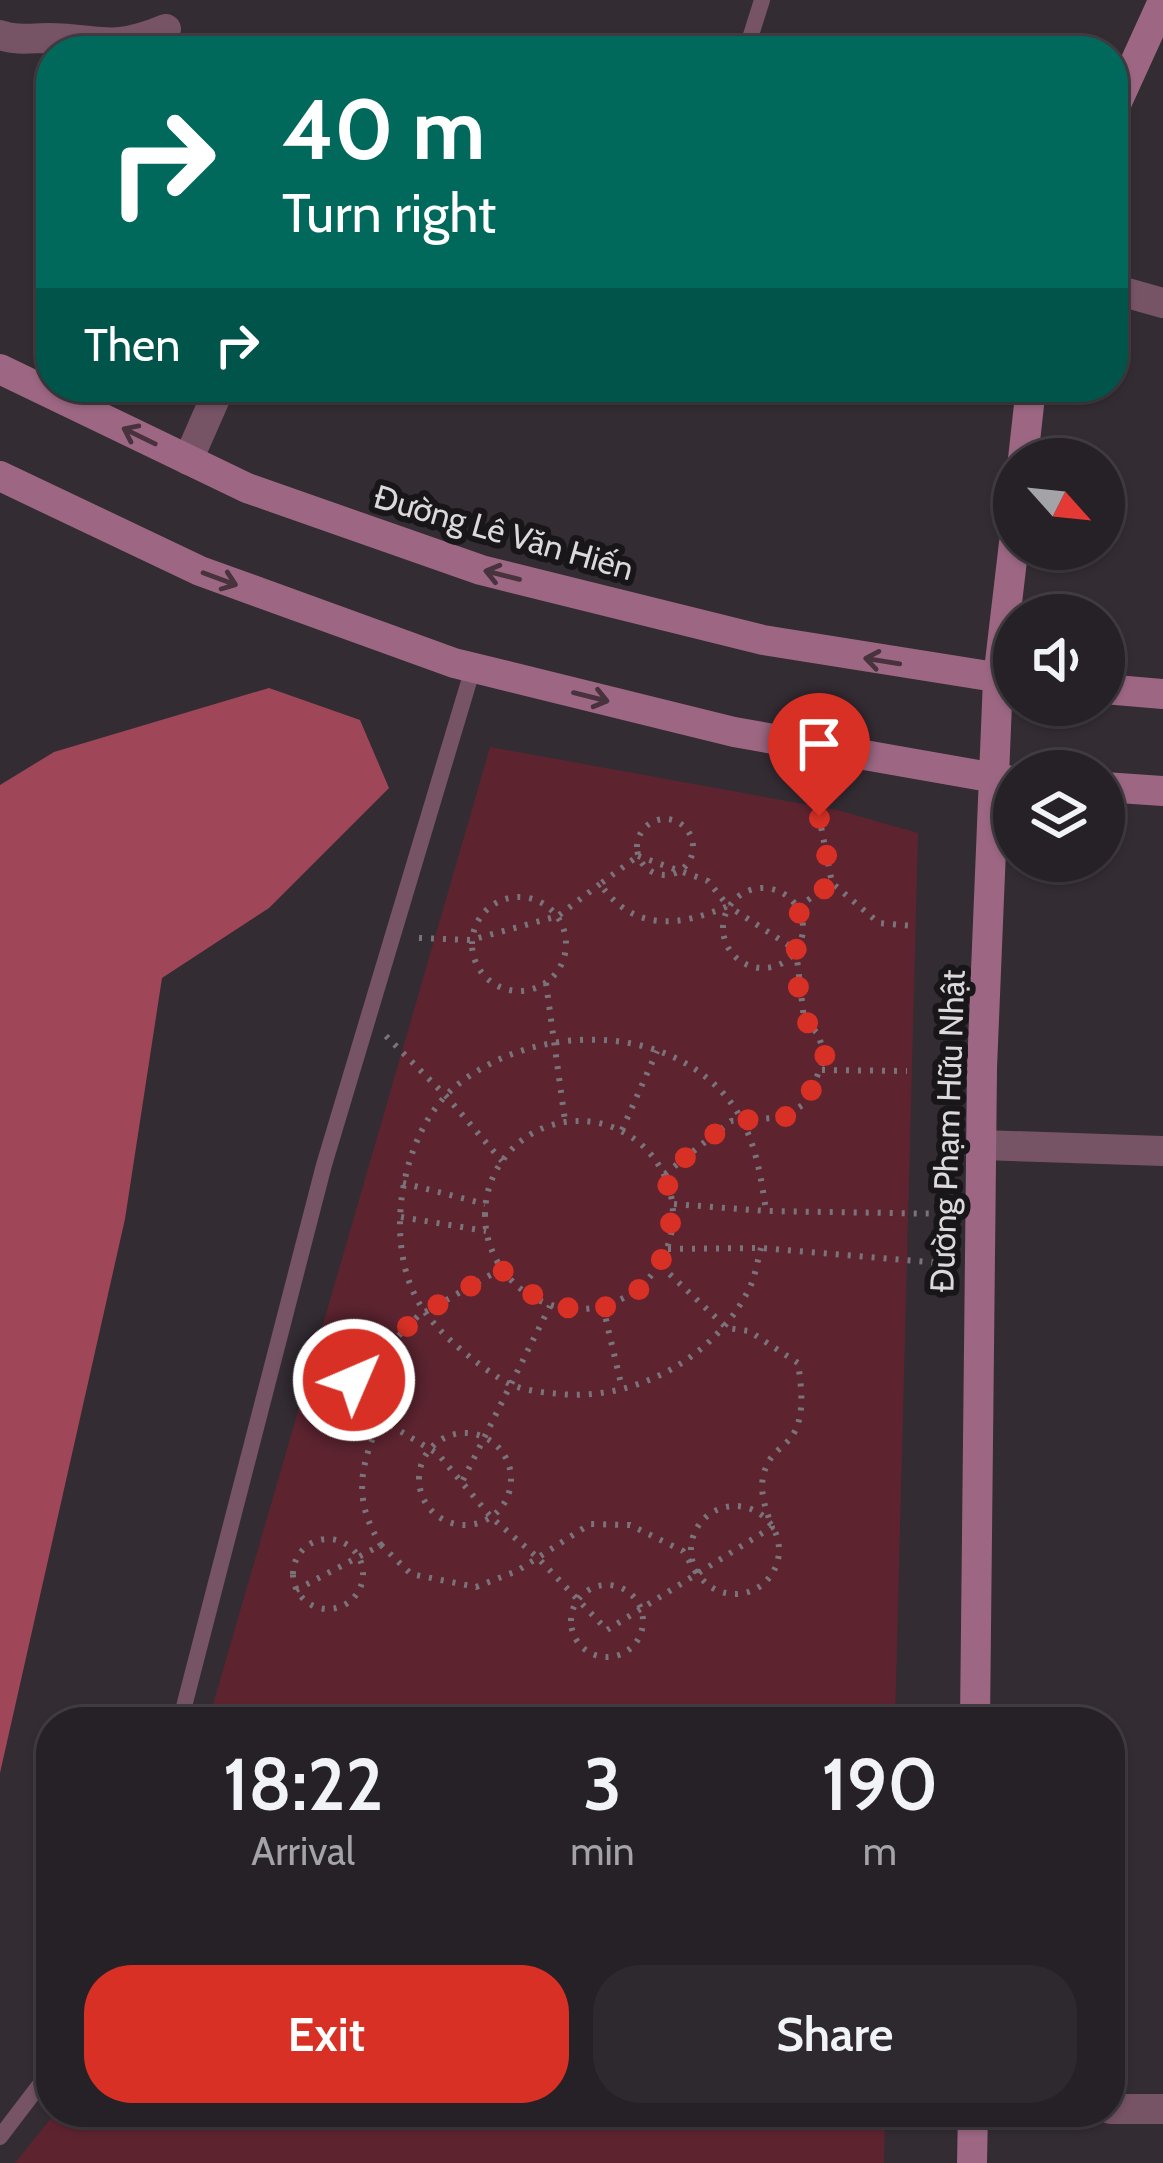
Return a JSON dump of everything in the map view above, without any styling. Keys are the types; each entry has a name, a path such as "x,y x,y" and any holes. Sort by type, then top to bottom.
{"main road":[{"path":"1128,78 1163,1"},
{"name":"Đường Lê Văn Hiến","path":"0,369 36,386"},
{"name":"Đường Lê Văn Hiến","path":"68,402 247,488 482,570 764,640 993,678"},
{"path":"1025,438 1029,402"},
{"path":"0,476 200,572 473,668 734,732 993,779"},
{"path":"1125,691 1163,694"},
{"path":"1125,788 1163,791"},
{"name":"Đường Phạm Hữu Nhật","path":"975,1707 979,1215 998,882"},
{"path":"972,2163 973,2127"}],"street":[{"path":"149,36 166,29"},
{"path":"0,35 36,38"},
{"path":"1128,293 1163,303"},
{"path":"188,460 213,402"},
{"path":"982,1145 1163,1151"},
{"path":"1125,2109 1163,2109"}],"lane":[{"path":"751,36 762,0"},
{"path":"184,1707 324,1166 473,668"},
{"path":"0,2137 36,2090"}],"path":[{"path":"819,816 832,883 879,922 913,926"},
{"path":"668,818 685,827 693,844 682,869 657,874 642,864 637,847 643,829 668,818"},
{"path":"392,938 471,940 558,916 638,856"},
{"path":"682,869 708,881 728,906 796,950"},
{"path":"798,908 832,883"},
{"path":"599,884 613,903 660,924 693,920 764,887 777,890 798,908 803,929 796,950 799,996 804,1019 818,1034 825,1056 804,1104 785,1117 731,1121 665,1174"},
{"path":"531,897 558,916 567,944 564,959 546,982 517,991 489,981 478,969 471,940 476,923 499,900 531,897"},
{"path":"728,906 723,933 735,958 747,965 774,967 796,950"},
{"path":"546,982 565,1121"},
{"path":"368,1018 502,1161"},
{"path":"760,1248 750,1290 723,1325 688,1359 651,1380 590,1397 510,1386 478,1364 425,1312 410,1282 401,1217 403,1183 419,1132 446,1096 506,1056 554,1042 641,1044 685,1063 723,1093 759,1162 766,1210"},
{"path":"622,1130 657,1051"},
{"path":"822,1070 907,1071"},
{"path":"565,1121 594,1121 622,1130 648,1148 665,1174 674,1204 668,1249 660,1265 645,1283 603,1307 550,1306 522,1291 501,1269 486,1231 490,1181 502,1161 530,1135 565,1121"},
{"path":"403,1183 485,1204"},
{"path":"674,1204 979,1215"},
{"path":"401,1217 486,1231"},
{"path":"668,1249 760,1248 979,1267"},
{"path":"379,1355 393,1381 370,1436 362,1482 370,1526 381,1545 411,1574 476,1587 517,1571 590,1524 630,1525 683,1551 706,1584 731,1594 758,1587 776,1567 777,1540 760,1493 770,1459 788,1444 799,1426 802,1385 798,1363 769,1341 723,1325 660,1265"},
{"path":"501,1269 425,1312 340,1395 430,1448 463,1480 490,1517 537,1557 607,1630 772,1527"},
{"path":"463,1480 550,1306"},
{"path":"603,1307 622,1388"},
{"path":"455,1434 485,1437 498,1447 511,1475 502,1505 490,1517 462,1525 448,1522 425,1504 419,1475 430,1448 455,1434"},
{"path":"697,1574 691,1544 705,1517 718,1509 748,1508 772,1527"},
{"path":"330,1538 343,1540 360,1557 360,1590 344,1606 322,1609 296,1590 294,1565 307,1545 330,1538"},
{"path":"296,1590 381,1545"},
{"path":"596,1586 618,1586 642,1608 642,1633 614,1657 590,1653 574,1635 571,1623 578,1599 596,1586"}],"shaded area":[{"path":"269,688 360,720 389,788 269,908 162,978 125,1219 0,1773 0,785 54,752"},
{"path":"490,747 837,810 918,833 895,1707 212,1707"},
{"path":"44,2127 885,2127 884,2163 15,2163"}],"route":[{"path":"354,1380 418,1316 501,1269 522,1291 550,1306 576,1310 625,1298 645,1283 668,1249 674,1204 665,1174 731,1121 785,1117 804,1104 825,1056 818,1034 804,1019 796,950 803,929 798,908 832,883 819,816"}]}
